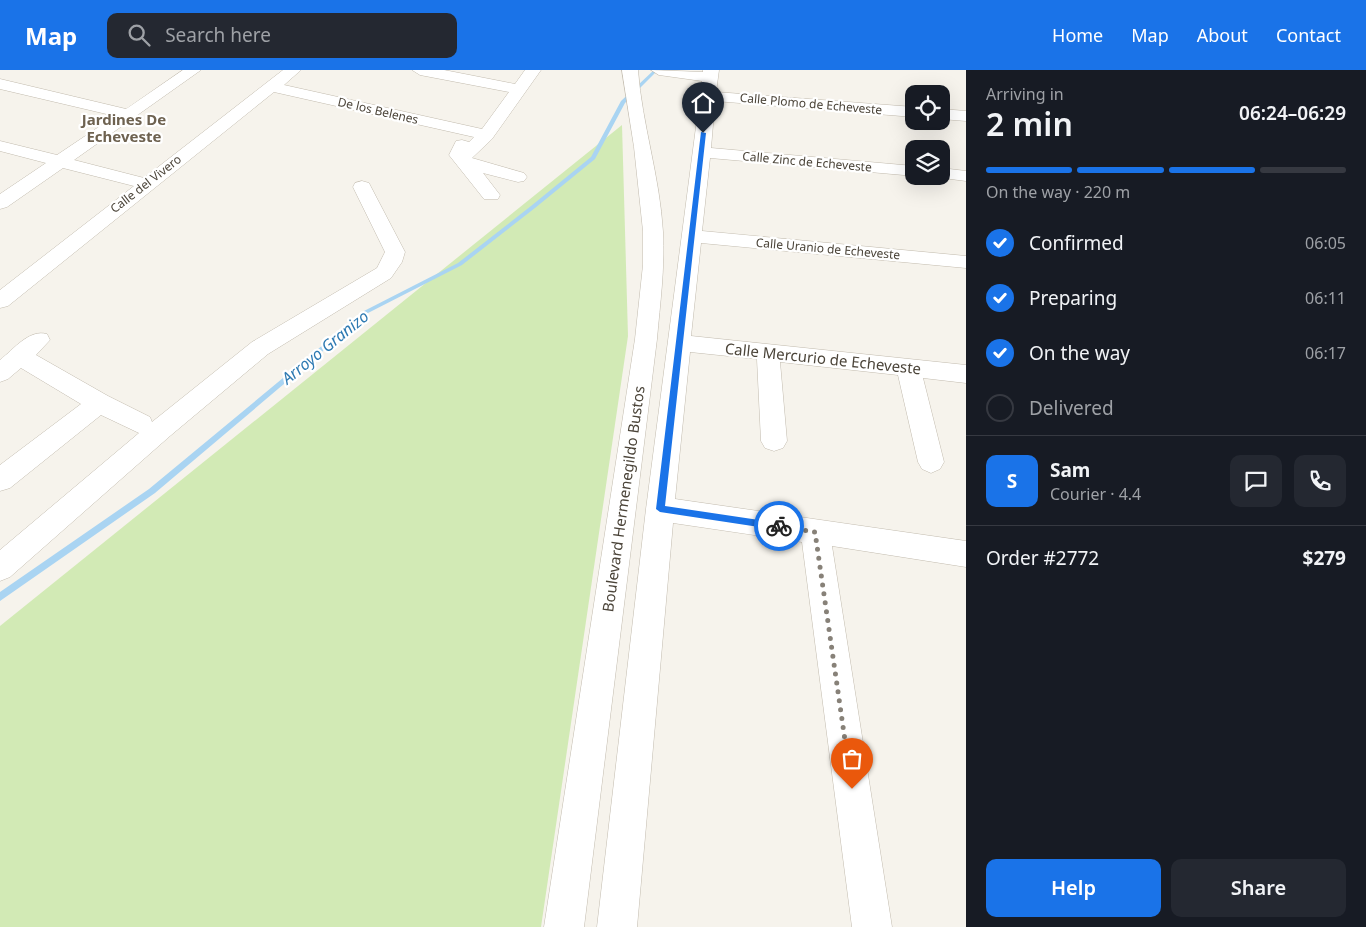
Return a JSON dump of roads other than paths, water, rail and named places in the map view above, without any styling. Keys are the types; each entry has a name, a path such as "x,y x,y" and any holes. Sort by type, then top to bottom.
{"street":[{"name":"Calle del Vivero","path":"0,301 293,70"},
{"path":"420,70 519,89"},
{"path":"463,160 481,134 533,70"},
{"name":"Calle Plomo de Echeveste","path":"659,70 710,81 905,111"},
{"path":"0,203 128,114 185,71"},
{"name":"Boulevard Hermenegildo Bustos","path":"564,927 646,340 653,248 643,147 628,78"},
{"path":"617,927 660,509 710,81"},
{"path":"0,84 128,114"},
{"name":"De los Belenes","path":"272,87 481,134"},
{"path":"950,115 966,116"},
{"path":"0,146 146,184"},
{"name":"Calle Zinc de Echeveste","path":"701,152 905,170"},
{"path":"463,160 518,177"},
{"path":"463,160 491,195"},
{"path":"950,175 966,176"},
{"path":"0,568 161,429 260,348 384,273 396,252 362,187"},
{"name":"Calle Uranio de Echeveste","path":"691,236 966,262"},
{"path":"0,373 39,340"},
{"name":"Calle Mercurio de Echeveste","path":"680,343 966,374"},
{"path":"768,353 774,441"},
{"path":"20,356 99,403 141,424"},
{"path":"909,369 931,462"},
{"path":"0,480 99,403"},
{"path":"660,509 966,554"},
{"path":"815,532 872,927"}],"waterway":[{"name":"Arroyo Granizo","path":"0,597 152,491 366,312 460,264 533,207 593,158 623,102 656,70"}],"district":[{"name":"Jardines De Echeveste","path":"124,128"}]}
